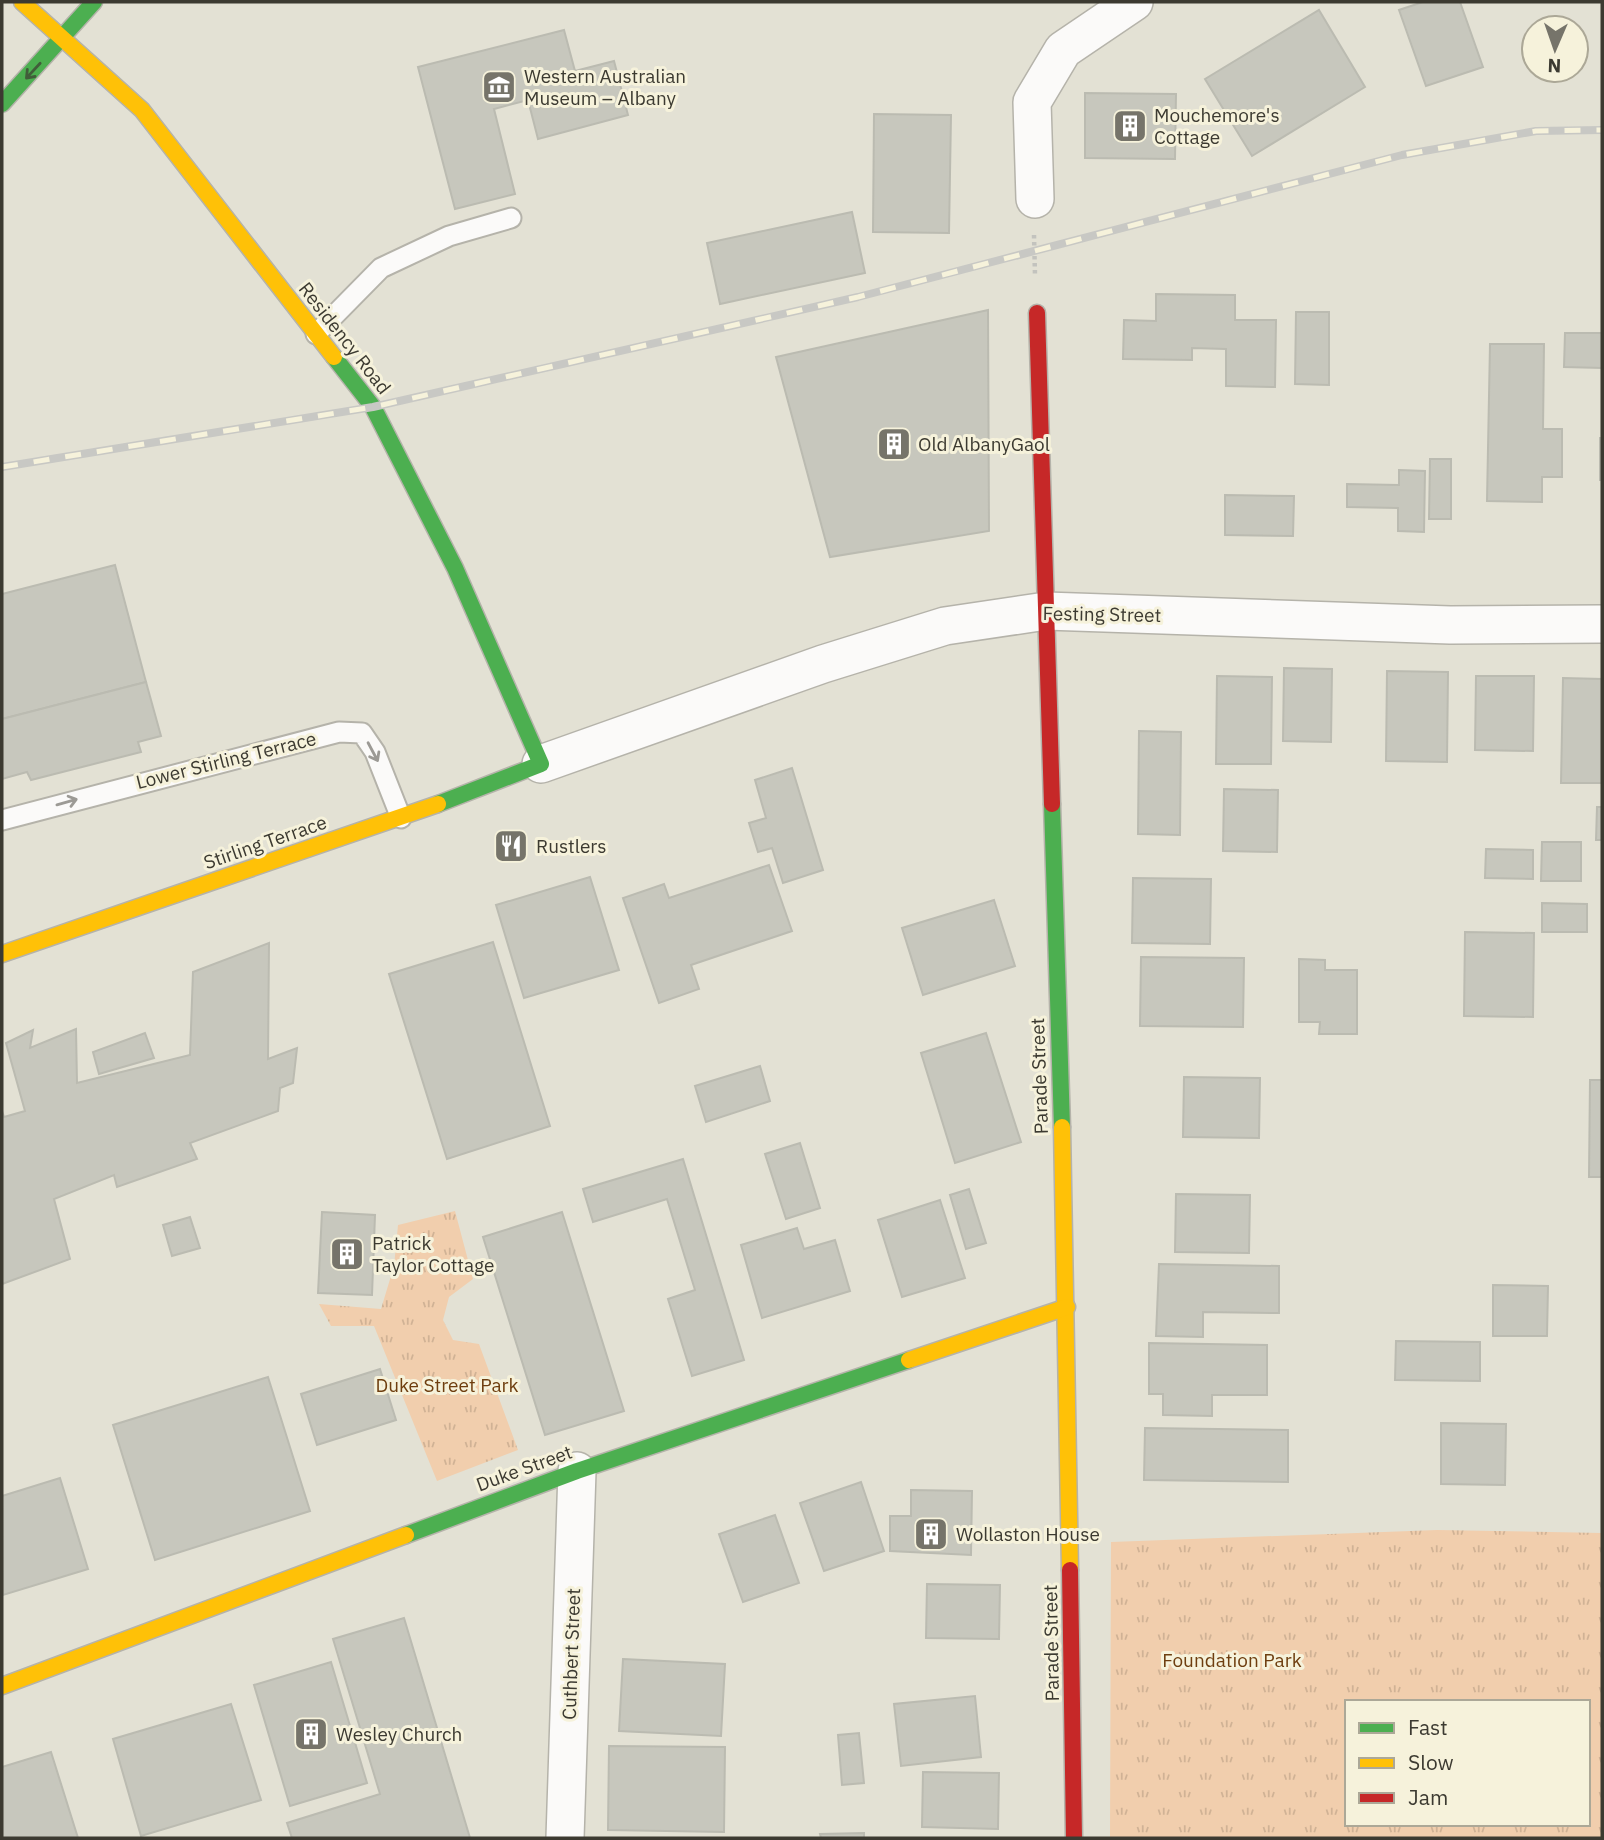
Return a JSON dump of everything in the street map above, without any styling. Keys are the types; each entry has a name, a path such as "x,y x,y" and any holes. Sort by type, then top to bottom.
{"street":[{"path":"2,12 10,2"},
{"name":"Residency Road","path":"22,2 142,110 373,407 456,568 541,764"},
{"path":"2,104 94,2"},
{"path":"1035,199 1032,102 1063,50 1134,2"},
{"name":"Parade Street","path":"1037,313 1067,1307 1074,1838"},
{"name":"Festing Street","path":"541,764 822,664 944,626 1046,611 1450,625 1602,624"},
{"name":"Stirling Terrace","path":"2,954 401,818 541,764"},
{"name":"Duke Street","path":"2,1686 577,1471 1067,1307"},
{"name":"Cuthbert Street","path":"565,1838 577,1471"}],"lane":[{"path":"316,334 382,268 449,236 511,218"},
{"name":"Lower Stirling Terrace","path":"2,820 339,732 362,733 375,752 401,818"}],"path":[{"path":"1035,199 1037,313"}],"green space":[{"name":"Duke Street Park","path":"455,1211 473,1279 449,1297 443,1320 453,1340 479,1344 518,1450 437,1481 374,1326 331,1326 319,1304 381,1309 394,1266 398,1225"},
{"name":"Foundation Park","path":"1437,1530 1602,1533 1602,1838 1110,1838 1111,1542"}],"building":[{"path":"1423,2 1460,2 1483,67 1426,86 1399,10"},
{"path":"1319,10 1365,87 1252,156 1205,79"},
{"path":"564,30 575,71 614,61 628,115 538,139 528,100 494,109 515,194 455,209 418,67"},
{"name":"Mouchemore's Cottage","path":"1085,93 1176,94 1175,159 1085,158"},
{"path":"874,114 951,115 949,233 873,232"},
{"path":"852,212 865,273 720,304 707,243"},
{"path":"1156,294 1235,295 1235,320 1276,320 1275,387 1226,386 1226,349 1192,348 1192,360 1123,359 1124,320 1156,321"},
{"name":"Old AlbanyGaol","path":"988,310 989,531 830,557 776,357"},
{"path":"1296,312 1329,312 1329,385 1295,384"},
{"path":"1565,333 1602,333 1602,368 1564,367"},
{"path":"1490,344 1544,344 1543,429 1562,429 1562,477 1542,477 1542,502 1487,501"},
{"path":"1602,438 1602,480 1600,480"},
{"path":"1430,459 1451,459 1451,519 1429,519"},
{"path":"1399,470 1425,471 1424,532 1398,531 1398,508 1347,507 1347,484 1399,485"},
{"path":"1225,495 1294,496 1293,536 1225,535"},
{"path":"115,565 146,682 2,719 2,594"},
{"path":"1284,668 1332,669 1331,742 1283,741"},
{"path":"1387,671 1448,672 1447,762 1386,761"},
{"path":"1217,676 1272,677 1271,764 1216,764"},
{"path":"1476,676 1534,676 1533,751 1475,750"},
{"path":"1563,678 1602,679 1602,783 1561,783"},
{"path":"146,682 161,736 138,742 141,752 31,780 27,772 2,779 2,719"},
{"path":"1139,731 1181,732 1180,835 1138,834"},
{"path":"792,768 823,870 783,883 772,848 758,852 749,823 766,818 755,780"},
{"path":"1224,789 1278,790 1277,852 1223,851"},
{"path":"1597,807 1602,807 1602,840 1596,840"},
{"path":"1542,842 1581,842 1581,881 1541,881"},
{"path":"1486,849 1533,850 1533,879 1485,878"},
{"path":"769,865 792,931 691,965 699,989 659,1003 623,898 664,884 669,898"},
{"path":"590,877 619,970 524,998 496,905"},
{"path":"1133,878 1211,879 1210,944 1132,943"},
{"path":"994,900 1015,966 923,995 902,928"},
{"path":"1542,903 1587,904 1587,932 1542,932"},
{"path":"1465,932 1534,933 1533,1017 1464,1016"},
{"path":"493,942 550,1126 447,1159 389,974"},
{"path":"269,943 268,1059 297,1048 293,1083 280,1088 278,1111 190,1143 197,1159 117,1187 114,1175 54,1199 70,1259 2,1284 2,1111 4,1117 25,1111 6,1043 33,1030 30,1048 76,1029 77,1083 190,1055 193,972"},
{"path":"1141,957 1244,958 1243,1027 1140,1026"},
{"path":"1299,959 1325,960 1325,970 1357,970 1357,1034 1319,1034 1320,1022 1299,1022"},
{"path":"145,1033 154,1058 99,1074 93,1052"},
{"path":"986,1033 1021,1142 955,1163 921,1053"},
{"path":"760,1066 770,1101 706,1122 695,1086"},
{"path":"1184,1077 1260,1078 1259,1138 1183,1137"},
{"path":"1590,1080 1602,1080 1602,1177 1589,1177"},
{"path":"800,1143 820,1208 786,1219 765,1154"},
{"path":"683,1159 744,1360 692,1376 668,1299 695,1290 667,1199 593,1222 583,1189"},
{"path":"969,1189 986,1243 966,1249 950,1195"},
{"path":"1176,1194 1250,1195 1249,1253 1175,1252"},
{"path":"940,1200 965,1278 902,1297 878,1220"},
{"name":"Patrick Taylor Cottage","path":"322,1212 375,1215 372,1295 318,1293"},
{"path":"562,1212 624,1411 545,1435 483,1237"},
{"path":"190,1217 200,1248 172,1256 163,1225"},
{"path":"797,1228 804,1249 835,1240 850,1291 762,1318 741,1245"},
{"path":"1159,1264 1279,1266 1279,1313 1203,1312 1203,1337 1156,1336"},
{"path":"1493,1285 1548,1286 1547,1336 1493,1336"},
{"path":"1396,1341 1480,1342 1480,1381 1395,1380"},
{"path":"1149,1343 1267,1345 1267,1395 1212,1395 1212,1416 1163,1415 1163,1394 1149,1394"},
{"path":"380,1369 396,1420 317,1445 301,1394"},
{"path":"268,1377 310,1511 155,1560 113,1425"},
{"path":"1441,1423 1506,1424 1505,1485 1441,1484"},
{"path":"1145,1428 1288,1430 1288,1482 1144,1480"},
{"path":"60,1478 88,1569 3,1595 2,1496"},
{"path":"861,1482 884,1551 824,1571 800,1503"},
{"name":"Wollaston House","path":"911,1490 972,1491 971,1555 890,1551 890,1516 911,1516"},
{"path":"775,1515 799,1583 743,1602 719,1534"},
{"path":"927,1584 1000,1585 999,1639 926,1638"},
{"path":"404,1618 470,1838 292,1838 287,1823 380,1794 333,1639"},
{"path":"623,1659 725,1664 721,1736 619,1731"},
{"name":"Wesley Church","path":"331,1662 367,1783 290,1806 254,1685"},
{"path":"975,1696 981,1757 901,1766 894,1704"},
{"path":"231,1704 261,1800 141,1836 113,1739"},
{"path":"859,1733 864,1783 842,1785 838,1735"},
{"path":"609,1746 725,1747 724,1832 608,1830"},
{"path":"51,1752 78,1838 2,1838 2,1767"},
{"path":"923,1772 999,1773 998,1829 922,1827"},
{"path":"864,1833 864,1838 821,1838 820,1834"}],"railway":[{"path":"2,467 373,407 858,297 1402,155 1536,131 1602,130"}],"traffic: fast":[{"path":"2,104 94,2"},
{"path":"334,357 373,407 455,568 541,764 438,804"},
{"path":"1052,804 1062,1127"},
{"path":"406,1535 577,1471 909,1360"}],"traffic: slow":[{"path":"22,2 142,110 334,357"},
{"path":"2,954 438,804"},
{"path":"1062,1127 1070,1570"},
{"path":"909,1360 1067,1307"},
{"path":"2,1686 406,1535"}],"traffic: jam":[{"path":"1037,313 1052,804"},
{"path":"1070,1570 1074,1838"}],"place":[{"name":"Western Australian Museum – Albany","path":"499,87"},
{"name":"Mouchemore's Cottage","path":"1130,126"},
{"name":"Old AlbanyGaol","path":"894,444"},
{"name":"Rustlers","path":"511,846"},
{"name":"Patrick Taylor Cottage","path":"347,1254"},
{"name":"Wollaston House","path":"931,1534"},
{"name":"Wesley Church","path":"311,1734"}]}
